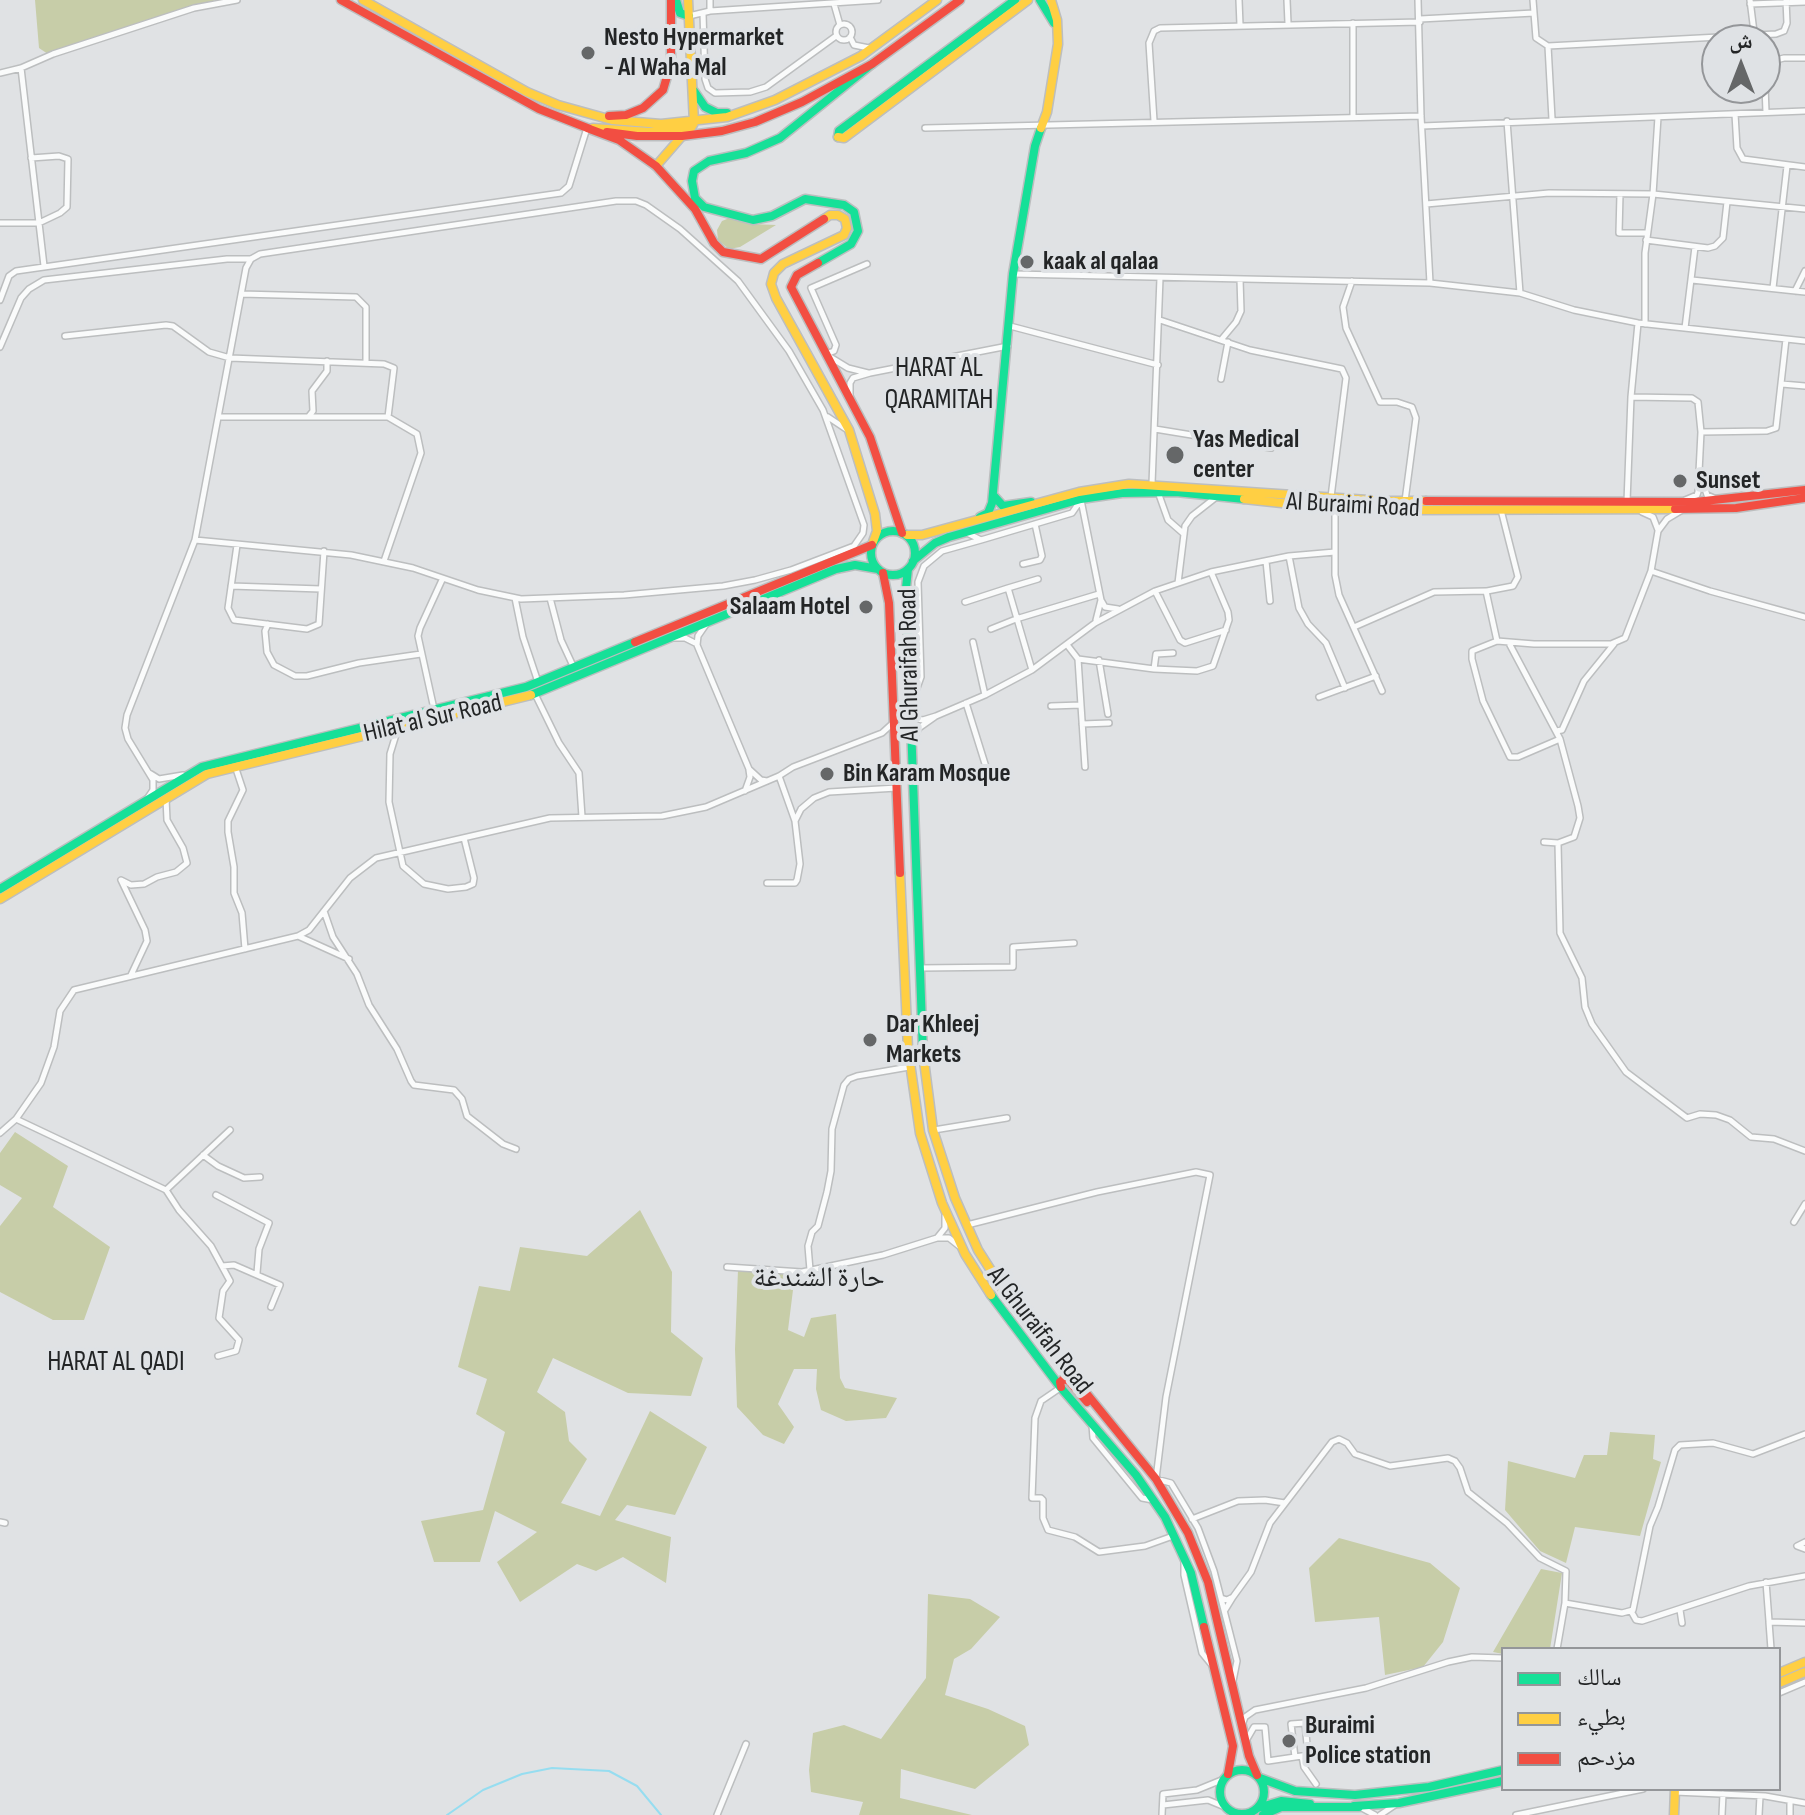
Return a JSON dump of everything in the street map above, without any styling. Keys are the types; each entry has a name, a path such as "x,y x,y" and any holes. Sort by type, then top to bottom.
{"main road":[{"path":"341,0 555,116 619,140 656,166 695,209 718,248 750,259 761,259 830,215 845,219 847,228 844,235 783,264 773,276 772,291 849,430 875,514 877,531 871,558 881,571 901,573 911,565 913,545 895,518 870,437 791,291 791,282 797,275 851,244 858,231 854,212 844,205 805,199 772,216 753,220 704,207 695,198 692,181 697,168 709,161 746,153 780,138 872,64 960,0"},
{"path":"363,0 527,92 589,115 645,124 694,123 744,112 821,79 873,47 937,0"},
{"path":"589,115 611,116 635,112 651,103 663,90 670,73 674,0"},
{"path":"674,0 680,13 689,16"},
{"path":"1028,0 1016,4 839,131 838,137 844,138 1016,4 1048,4"},
{"path":"966,528 988,513 993,495 1013,274 1035,146 1047,112 1058,44 1057,20 1048,4 1040,0"},
{"path":"587,128 667,132 689,130 694,123 688,2"},
{"path":"587,128 637,136 682,136 722,131 755,122 802,102 872,64"},
{"path":"691,77 696,97 705,107 717,113 744,112"},
{"path":"656,166 682,136"},
{"path":"801,343 804,333 813,332"},
{"name":"Al Buraimi Road","path":"911,565 935,543 966,528 1045,501 1107,486 1333,503 1627,502 1736,508 1805,498"},
{"name":"Al Buraimi Road","path":"904,534 922,535 966,528 1081,499 1155,488 1217,497 1501,510 1636,510 1805,490"},
{"path":"993,495 1000,505 1007,506 1045,501"},
{"path":"873,544 886,532 904,534"},
{"name":"Hilat al Sur Road","path":"0,889 188,774 217,762 538,683 873,544"},
{"name":"Hilat al Sur Road","path":"0,899 207,774 535,694 836,569 855,565 881,571"},
{"name":"Al Ghuraifah Road","path":"911,565 906,588 919,968 923,1068 933,1130 966,1225 1011,1302 1156,1479 1182,1521 1208,1582 1246,1742 1258,1776"},
{"name":"Al Ghuraifah Road","path":"881,571 889,603 909,1067 920,1133 942,1203 965,1254 1001,1311 1155,1501 1184,1558 1191,1573 1233,1746 1226,1776"},
{"path":"1061,1388 1060,1382 1064,1379 1069,1381 1092,1409 1109,1421"},
{"path":"1781,1672 1804,1664"},
{"path":"1781,1681 1804,1664"},
{"path":"1501,1770 1390,1793 1323,1795 1280,1788 1243,1769 1226,1776 1220,1790 1228,1810 1244,1814 1258,1812 1281,1801 1359,1807 1399,1803 1501,1781"},
{"path":"1258,1776 1264,1796 1258,1812"},
{"path":"1674,1815 1675,1791"}],"street":[{"path":"0,73 194,8 237,0"},
{"path":"710,0 705,79 708,88 715,93 750,92 766,87 836,36"},
{"path":"689,16 792,4 878,0"},
{"path":"1239,0 1240,25"},
{"path":"1287,0 1288,23"},
{"path":"1418,0 1430,283"},
{"path":"1533,0 1536,38 1548,46 1701,40"},
{"path":"1781,32 1787,23 1786,1"},
{"path":"688,2 707,12"},
{"path":"1753,24 1750,2 1805,2"},
{"path":"834,4 840,25"},
{"path":"1154,121 1149,43 1154,31 1160,28 1353,23 1534,13"},
{"path":"1353,23 1353,117"},
{"path":"836,36 836,30 845,24 850,27 850,37 859,48 873,47"},
{"path":"836,36 844,40 850,37"},
{"path":"1548,46 1552,119"},
{"path":"1781,59 1805,58"},
{"path":"21,68 44,266"},
{"path":"1766,104 1766,112"},
{"path":"1422,126 1805,111"},
{"path":"1735,114 1737,148 1743,159 1805,167"},
{"path":"925,128 1421,116"},
{"path":"1627,502 1631,397 1641,324 1658,117"},
{"path":"1507,121 1520,293"},
{"path":"0,300 12,273 44,266 561,193 568,188 587,128"},
{"path":"0,223 39,223 67,207 68,159 59,156 31,158"},
{"path":"1773,288 1787,166"},
{"path":"1426,204 1549,193 1653,194 1805,209"},
{"path":"1620,194 1619,233 1708,248 1720,243 1723,238 1727,202"},
{"path":"0,347 21,298 44,280 227,259 251,259 260,254 449,224 636,201 656,210 738,281 789,351 829,419 849,430"},
{"path":"1685,328 1695,247"},
{"path":"146,799 153,790 150,773 128,739 125,728 127,715 195,540 246,268 251,259"},
{"path":"826,355 834,351 836,345 811,288 867,264"},
{"path":"1795,291 1805,271"},
{"path":"1013,274 1430,283 1520,293 1574,310 1641,324 1805,341"},
{"path":"1160,278 1155,488 1168,520 1184,534"},
{"path":"1221,379 1224,341 1241,311 1240,279"},
{"path":"1692,280 1805,292"},
{"path":"1352,281 1343,307 1346,328 1380,402 1397,402 1412,407 1416,418 1405,501"},
{"path":"241,294 356,297 366,307 366,362"},
{"path":"813,332 816,321 823,318"},
{"path":"1160,320 1250,350 1337,367 1345,373 1333,503 1339,595 1382,691"},
{"path":"65,336 166,325 173,326 209,352 230,358 384,364 394,368 388,417"},
{"path":"1010,326 1158,365"},
{"path":"1701,432 1772,430 1778,423 1786,339"},
{"path":"789,351 801,343"},
{"path":"850,397 853,378 1008,346"},
{"path":"826,355 848,368 870,373"},
{"path":"309,417 313,411 312,391 327,371 327,361"},
{"path":"1782,384 1805,386"},
{"path":"1556,731 1562,730 1584,681 1615,643 1630,632 1651,571 1658,531 1680,506 1697,495 1701,432 1698,402 1692,398 1631,397"},
{"path":"195,540 324,551 384,561 442,580 515,598 624,595 723,586 791,570 854,546 863,533 864,525 823,410"},
{"path":"219,417 388,417 417,434 421,453 384,561"},
{"path":"1155,429 1271,448"},
{"path":"1700,475 1707,495 1720,500"},
{"path":"1178,583 1184,534 1192,516 1217,497"},
{"path":"1081,499 1072,513 942,551 924,566 918,582 921,677 910,706 917,719 936,716 1032,670 1095,623 1155,591 1211,572 1289,556 1335,552"},
{"path":"1081,499 1100,597 1105,607 1119,609"},
{"path":"1354,627 1434,592 1486,591 1513,586 1518,577 1501,510"},
{"path":"1636,510 1653,517 1658,531"},
{"path":"1023,564 1040,560 1042,556 1035,524"},
{"path":"966,528 981,540"},
{"path":"237,545 228,608 234,620 307,629 319,624 324,551"},
{"path":"1289,556 1299,608 1308,624 1326,643 1345,688"},
{"path":"1266,561 1270,601"},
{"path":"1651,571 1805,617"},
{"path":"1078,659 1154,669 1197,671 1213,666 1226,630 1228,612 1211,572"},
{"path":"965,602 1038,579"},
{"path":"434,709 421,654 420,628 442,580"},
{"path":"231,586 321,589"},
{"path":"1008,588 1032,670"},
{"path":"1155,591 1180,640 1185,643 1226,630"},
{"path":"1486,591 1497,641"},
{"path":"991,629 1016,619 1100,597"},
{"path":"1095,623 1100,597"},
{"path":"515,598 523,637 538,683"},
{"path":"550,598 561,640 574,669"},
{"path":"697,645 701,630 713,619"},
{"path":"268,624 265,631 267,652 274,665 295,676 421,654"},
{"path":"664,639 685,638 697,645 749,769 750,777 744,792"},
{"path":"1560,739 1518,757 1510,757 1483,701 1472,651 1497,641 1509,644 1615,643"},
{"path":"973,642 985,695"},
{"path":"1509,644 1560,739 1580,818 1574,837 1558,843 1544,842"},
{"path":"1068,646 1078,659 1085,767"},
{"path":"1154,669 1156,654 1173,653"},
{"path":"1099,660 1108,714"},
{"path":"1319,697 1376,676"},
{"path":"535,694 559,743 579,773 582,817"},
{"path":"966,703 986,767"},
{"path":"1051,706 1081,705"},
{"path":"911,744 919,728 936,716"},
{"path":"1,1131 16,1119 41,1083 54,1047 60,1011 74,990 298,936 309,930 362,867 376,858 550,818 662,816 706,807 805,762 882,733 894,722"},
{"path":"1082,724 1109,723"},
{"path":"399,727 390,754 389,802 403,866 424,884 448,889 473,884 464,838"},
{"path":"235,766 243,790 228,821 228,832 234,867 234,893 242,913 245,949"},
{"path":"749,769 761,780 768,781"},
{"path":"150,773 159,779 188,774"},
{"path":"767,883 795,883 800,875 795,821 779,776"},
{"path":"795,821 801,809 814,798 829,792 897,788"},
{"path":"131,976 147,941 145,930 121,880 131,885 144,884 176,872 187,863 183,848 167,820 166,798"},
{"path":"1558,843 1560,933 1582,978 1585,1007 1592,1024 1626,1072 1687,1118 1700,1114 1716,1115 1730,1120 1751,1137 1774,1139 1805,1151"},
{"path":"324,911 333,937 349,960 369,1005 397,1049 414,1085 454,1090 462,1099 467,1116 503,1144 516,1149"},
{"path":"298,936 349,960"},
{"path":"919,968 1013,967 1013,947 1074,943"},
{"path":"810,1270 808,1246 812,1232 818,1226 829,1182 832,1129 844,1085 857,1076 909,1067"},
{"path":"933,1130 1007,1118"},
{"path":"16,1119 166,1190 211,1246 230,1281 223,1291 219,1318 239,1340 236,1351 218,1356"},
{"path":"166,1190 230,1130"},
{"path":"203,1155 244,1178 260,1177"},
{"path":"966,1225 1125,1186 1196,1172 1210,1175 1166,1397 1156,1479 1171,1483 1198,1528 1225,1610 1237,1661 1233,1682"},
{"path":"216,1195 269,1223 259,1249 257,1273"},
{"path":"937,1238 945,1228 942,1203"},
{"path":"1794,1222 1805,1204"},
{"path":"727,1267 802,1272 883,1255 937,1238 949,1238 965,1254"},
{"path":"221,1266 234,1265 280,1285 271,1307"},
{"path":"1061,1388 1041,1401 1035,1418 1032,1498 1043,1500 1043,1518 1048,1530 1075,1537 1099,1552 1145,1546 1173,1536"},
{"path":"1565,1603 1622,1613 1631,1611 1636,1603 1650,1526 1675,1450 1688,1443 1713,1443 1753,1454 1805,1434"},
{"path":"1225,1610 1251,1572 1270,1523 1332,1442 1339,1439 1347,1443 1355,1454 1390,1466 1448,1458 1460,1468 1468,1492 1507,1523 1540,1558 1566,1571 1565,1603 1557,1647"},
{"path":"1192,1519 1238,1501 1285,1503"},
{"path":"1182,1521 1198,1528"},
{"path":"1805,1542 1797,1546 1805,1549"},
{"path":"1631,1611 1636,1620 1642,1621 1749,1586 1805,1576"},
{"path":"1766,1582 1771,1647"},
{"path":"1221,1598 1227,1600 1233,1597"},
{"path":"1680,1610 1682,1623"},
{"path":"1769,1622 1805,1623"},
{"path":"1242,1726 1245,1717 1255,1710 1366,1688 1448,1662 1472,1657 1501,1658"},
{"path":"1781,1692 1805,1682"},
{"path":"1236,1700 1241,1706 1255,1710"},
{"path":"1246,1742 1250,1730 1265,1727 1268,1761 1298,1757 1308,1755 1305,1723 1291,1724 1298,1757 1323,1795"},
{"path":"717,1815 746,1744"},
{"path":"1163,1815 1163,1794 1197,1790 1226,1776"},
{"path":"1310,1793 1316,1784"},
{"path":"1516,1815 1633,1791"},
{"path":"1687,1791 1760,1796 1805,1803"},
{"path":"1722,1815 1723,1794"},
{"path":"1759,1815 1760,1796"},
{"path":"1163,1805 1208,1800 1228,1810"},
{"path":"1790,1801 1790,1815"},
{"path":"1163,1815 1175,1803"},
{"path":"1359,1807 1377,1815 1399,1803"}],"green space":[{"path":"35,0 216,0 48,54 39,48"},
{"path":"732,217 751,224 776,225 740,247 729,249 718,240 717,230 722,221"},
{"path":"15,1132 68,1166 53,1207 110,1247 84,1320 53,1320 0,1292 0,1226 22,1198 0,1185 0,1153"},
{"path":"640,1210 672,1272 671,1332 703,1358 691,1396 628,1393 553,1358 537,1392 565,1412 569,1441 587,1459 561,1503 600,1516 650,1411 707,1447 675,1515 627,1505 615,1520 671,1537 666,1583 623,1557 596,1571 577,1564 520,1602 497,1562 537,1532 495,1511 480,1562 434,1562 421,1521 483,1510 505,1432 476,1414 487,1379 458,1367 479,1286 510,1291 520,1247 587,1256"},
{"path":"738,1270 795,1274 788,1330 804,1337 811,1318 836,1314 840,1378 845,1388 897,1398 886,1418 846,1421 821,1410 816,1389 817,1369 794,1369 778,1404 794,1427 784,1444 763,1435 737,1407 735,1349"},
{"path":"1610,1432 1655,1435 1653,1459 1661,1462 1640,1536 1575,1527 1566,1563 1540,1551 1505,1510 1508,1461 1575,1478 1584,1455 1607,1455"},
{"path":"1339,1538 1430,1563 1460,1588 1443,1642 1423,1667 1385,1675 1379,1617 1315,1622 1309,1568"},
{"path":"1541,1569 1562,1573 1550,1647 1501,1647 1501,1654 1493,1652"},
{"path":"928,1594 970,1599 1000,1617 971,1649 954,1659 945,1695 988,1709 1025,1726 1029,1745 975,1789 901,1769 900,1798 972,1815 859,1815 863,1802 811,1792 809,1770 813,1733 844,1725 881,1739 926,1678"}],"waterway":[{"path":"447,1815 483,1790 522,1774 552,1768 609,1771 637,1786 661,1815"}],"traffic: fast":[{"path":"676,0 680,13 689,16"},
{"path":"838,137 839,131 1015,0"},
{"path":"1040,0 1054,23"},
{"path":"818,263 851,244 858,231 854,212 844,205 805,199 772,216 753,220 704,207 695,198 694,171 709,161 746,153 780,138 872,64"},
{"path":"694,91 705,107 717,113 727,113"},
{"path":"980,517 988,513 992,503 1013,274 1035,146 1041,128"},
{"path":"913,561 935,543 949,537 1081,499 1122,493 1176,492 1244,499"},
{"path":"993,495 1003,506 1031,502"},
{"path":"893,531 908,538 915,553 908,568 893,575 878,568 871,553 878,538 893,531"},
{"path":"531,695 836,569 855,565 878,569"},
{"path":"908,569 906,588 923,1053"},
{"path":"0,889 202,767 526,687 635,642"},
{"path":"991,1295 1061,1388 1136,1475 1165,1517 1191,1573 1204,1627"},
{"path":"1242,1770 1258,1776 1264,1792 1258,1808 1242,1814 1226,1808 1220,1792 1226,1776 1242,1770"},
{"path":"1260,1778 1295,1791 1355,1795 1429,1787 1501,1770"},
{"path":"1354,1806 1399,1803 1501,1781"},
{"path":"1258,1808 1281,1801 1310,1804"},
{"path":"1263,1815 1281,1807 1359,1807"}],"traffic: slow":[{"path":"363,0 527,92 558,105 612,120 661,124 727,117 775,100 861,56 937,0"},
{"path":"593,128 649,132 691,128 694,123 688,0"},
{"path":"838,137 844,138 1028,0"},
{"path":"1041,128 1047,112 1058,44 1057,20 1051,0"},
{"path":"656,166 682,136"},
{"path":"824,219 830,215 845,219 847,228 844,235 783,264 774,273 771,284 849,430 875,514 877,531 873,542"},
{"path":"907,535 922,535 1079,492 1129,484 1383,501 1426,501"},
{"path":"1244,499 1319,507 1413,510 1675,509"},
{"path":"0,899 207,774 531,695"},
{"path":"900,873 908,1049 920,1133 942,1203 965,1254 991,1295"},
{"path":"923,1053 933,1130 955,1198 978,1250 1011,1302 1082,1388"},
{"path":"1781,1672 1805,1662"},
{"path":"1781,1682 1805,1672"},
{"path":"1674,1815 1675,1791"}],"traffic: jam":[{"path":"341,0 539,109 590,129"},
{"path":"609,116 626,115 643,108 663,90 671,63 671,0"},
{"path":"607,132 682,136 722,131 755,122 802,102 872,64 960,0"},
{"path":"587,128 619,140 656,166 695,209 714,243 723,252 761,259 824,219"},
{"path":"818,263 797,275 791,287 870,437 902,533"},
{"path":"1426,501 1695,502 1805,490"},
{"path":"1675,509 1736,508 1805,498"},
{"path":"635,642 872,545"},
{"path":"883,573 889,603 900,873"},
{"path":"1061,1387 1060,1382 1064,1379 1069,1381 1087,1402"},
{"path":"1082,1388 1156,1479 1188,1533 1208,1582 1249,1756 1257,1775"},
{"path":"1204,1627 1233,1746 1228,1774"}],"place":[{"name":"Nesto Hypermarket - Al Waha Mal","path":"588,53"},
{"name":"kaak al qalaa","path":"1027,262"},
{"name":"Yas Medical center","path":"1175,455"},
{"name":"Sunset","path":"1680,481"},
{"name":"Salaam Hotel","path":"866,607"},
{"name":"Bin Karam Mosque","path":"827,774"},
{"name":"Dar Khleej Markets","path":"870,1040"},
{"name":"Buraimi Police station","path":"1289,1741"}],"district":[{"name":"HARAT AL QARAMITAH","path":"939,385"},
{"name":"حارة الشندغة","path":"819,1279"},
{"name":"HARAT AL QADI","path":"116,1363"}]}
